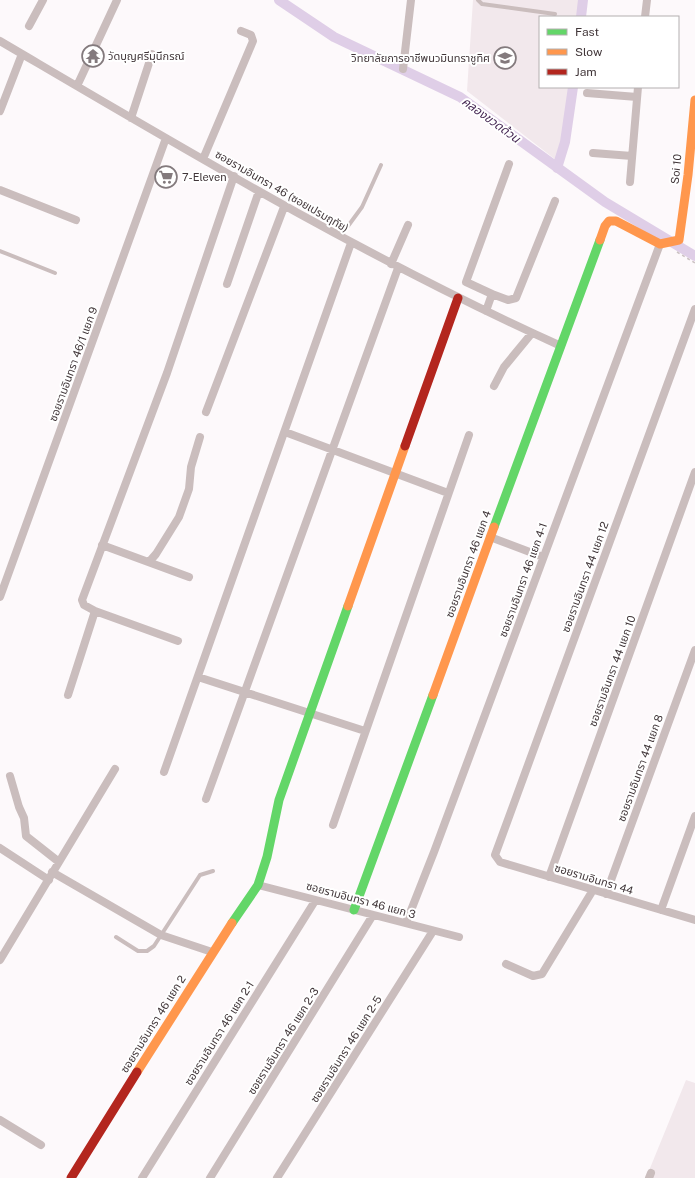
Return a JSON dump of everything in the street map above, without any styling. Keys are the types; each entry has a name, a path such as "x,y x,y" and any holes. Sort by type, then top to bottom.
{"street":[{"path":"29,26 43,0"},
{"path":"77,86 117,0"},
{"path":"403,69 411,0"},
{"path":"645,16 647,0"},
{"path":"203,159 253,41 251,35 241,31"},
{"name":"ซอยรามอินทรา 46 (ซอยเปรมฤทัย)","path":"0,41 131,118 234,176 284,207 394,266 458,298 561,346"},
{"path":"0,111 22,54"},
{"path":"131,118 152,54"},
{"path":"630,182 638,88"},
{"path":"587,93 637,97"},
{"name":"Soi 10","path":"662,244 679,240 691,176 695,100"},
{"name":"ซอยรามอินทรา 46/1 แยก 9","path":"0,597 166,138"},
{"path":"593,153 632,156"},
{"path":"509,164 466,282 508,300 516,298 555,201"},
{"path":"178,641 95,611 84,604 82,600 167,373 234,176"},
{"path":"0,190 76,220"},
{"path":"227,284 258,192"},
{"path":"206,412 284,207"},
{"name":"ซอยรามอินทรา 46 แยก 4","path":"354,910 605,226 609,221 616,221 662,244"},
{"path":"206,799 331,450 408,225"},
{"path":"164,772 352,243"},
{"name":"ซอยรามอินทรา 46 แยก 4-1","path":"406,923 442,831 543,557 662,244"},
{"path":"486,311 492,294"},
{"name":"ซอยรามอินทรา 46 แยก 2","path":"71,1178 212,952 258,885 271,843 279,800 458,298"},
{"name":"ซอยรามอินทรา 44 แยก 12","path":"497,850 695,312"},
{"path":"494,386 504,367 532,333"},
{"path":"285,432 448,493"},
{"path":"333,825 469,435"},
{"path":"149,562 156,554 179,517 189,489 191,467 200,437"},
{"name":"ซอยรามอินทรา 44 แยก 10","path":"549,877 695,472"},
{"path":"490,537 543,557"},
{"path":"102,545 189,577"},
{"path":"68,695 95,611"},
{"name":"ซอยรามอินทรา 44 แยก 8","path":"606,894 695,650"},
{"path":"198,677 365,731"},
{"path":"0,960 115,769"},
{"path":"10,776 19,807 24,818 26,836 59,862"},
{"path":"661,910 695,816"},
{"path":"0,848 161,935 212,952"},
{"name":"ซอยรามอินทรา 44","path":"497,850 496,858 500,862 695,920"},
{"name":"ซอยรามอินทรา 46 แยก 3","path":"258,885 433,931 459,936"},
{"path":"506,964 533,976 542,974 593,890"},
{"name":"ซอยรามอินทรา 46 แยก 2-1","path":"142,1178 315,901"},
{"name":"ซอยรามอินทรา 46 แยก 2-3","path":"210,1178 373,915"},
{"name":"ซอยรามอินทรา 46 แยก 2-5","path":"277,1178 433,931"},
{"path":"0,1120 41,1145"}],"lane":[{"path":"478,0 482,4 555,14"},
{"path":"340,236 362,207 381,164"},
{"path":"0,251 55,273"},
{"path":"116,937 138,951 146,951 154,946 200,875 213,871"}],"path":[{"path":"662,244 695,263"}],"shaded area":[{"name":"วิทยาลัยการอาชีพนวมินทราชูทิศ","path":"473,0 580,0 578,16 539,16 539,88 569,88 563,136 556,160 467,91"},
{"path":"686,1080 695,1083 695,1178 646,1178"}],"waterway":[{"name":"คลองขวดด้วน","path":"279,0 334,37 460,97 605,202 695,256"},
{"path":"581,16 583,0"},
{"path":"557,168 565,142 573,88"}],"traffic: fast":[{"path":"494,527 600,240"},
{"path":"232,923 258,885 267,857 279,800 348,606"},
{"path":"354,910 433,695"}],"traffic: slow":[{"path":"600,240 605,226 609,221 616,221 660,244 679,240 688,175 695,100"},
{"path":"348,606 405,446"},
{"path":"433,695 494,527"},
{"path":"137,1072 232,923"}],"traffic: jam":[{"path":"405,446 458,298"},
{"path":"71,1178 137,1072"}],"place":[{"name":"วัดบุญศรีมุนีกรณ์","path":"93,56"},
{"name":"วิทยาลัยการอาชีพนวมินทราชูทิศ","path":"505,58"},
{"name":"7-Eleven","path":"166,177"}]}
